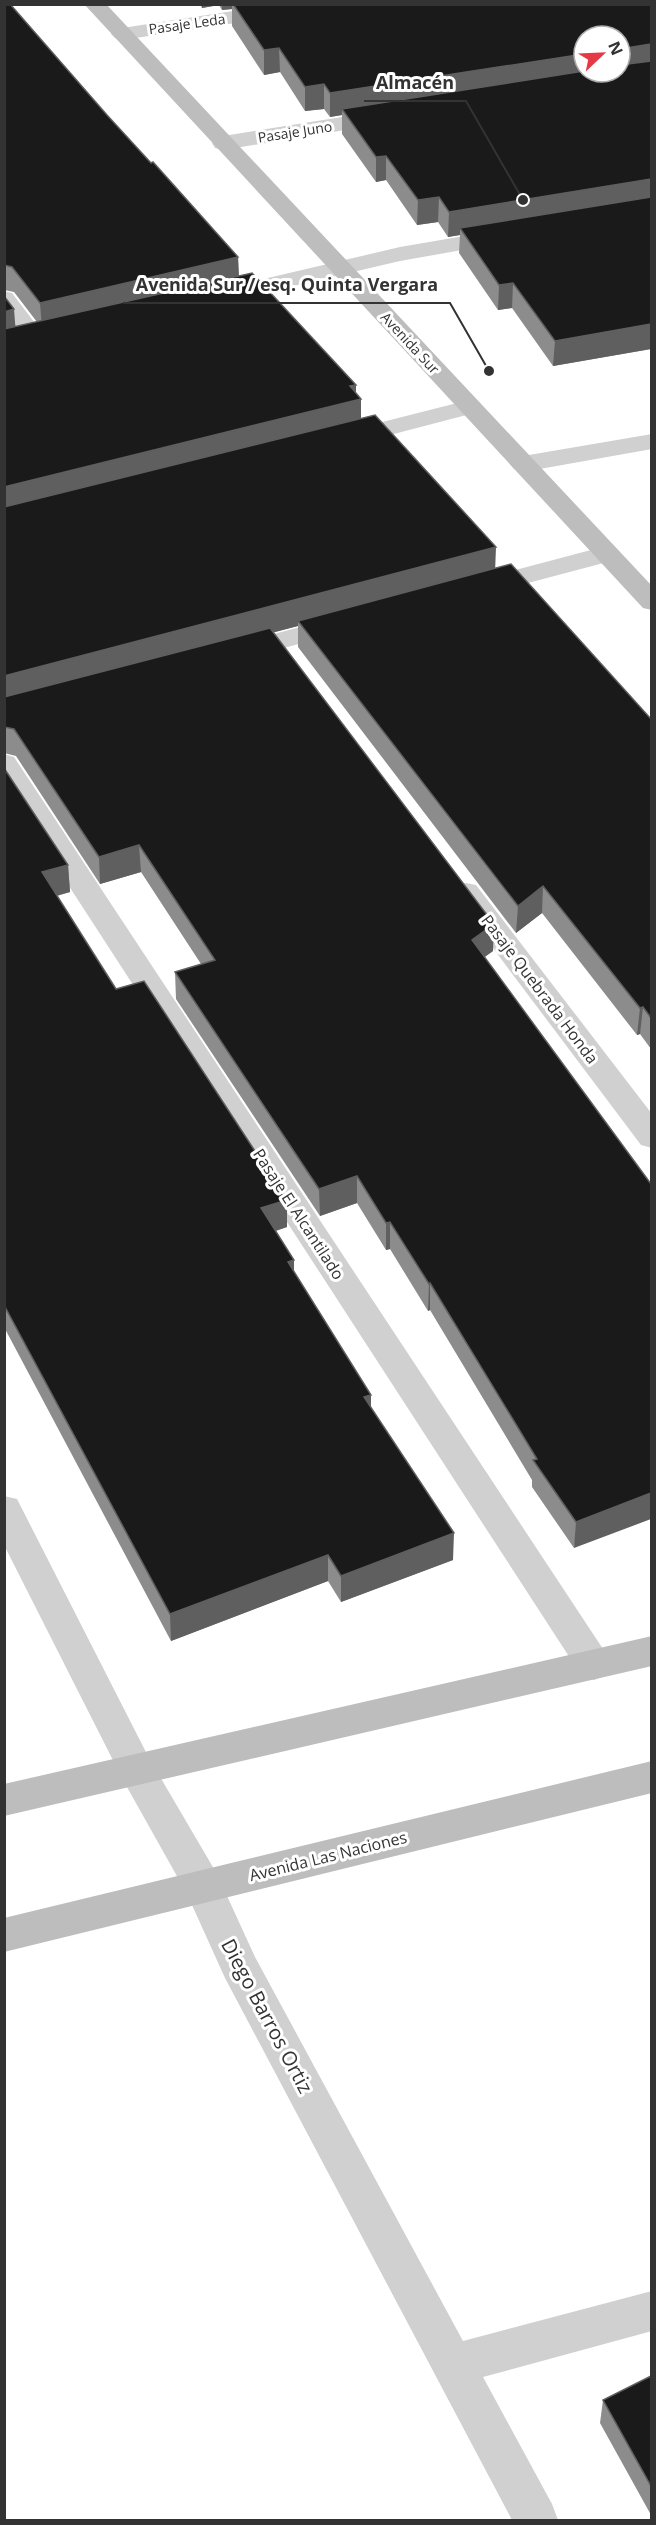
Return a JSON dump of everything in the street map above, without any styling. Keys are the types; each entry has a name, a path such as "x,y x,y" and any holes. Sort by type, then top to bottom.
{"street":[{"name":"Avenida Sur","path":"94,4 651,602"},
{"name":"Pasaje Leda","path":"122,34 323,4"},
{"name":"Pasaje Juno","path":"223,143 405,114"},
{"path":"196,302 400,254 526,233"},
{"path":"4,298 36,339"},
{"path":"316,446 469,407"},
{"path":"523,464 651,441"},
{"path":"449,596 606,554"},
{"path":"209,660 285,651 369,617"},
{"name":"Pasaje El Alcantilado","path":"4,763 594,1665"},
{"name":"Pasaje Quebrada Honda","path":"450,870 651,1137"},
{"name":"Diego Barros Ortiz","path":"4,1509 136,1769 203,1886 239,1966 536,2520"},
{"path":"4,1800 651,1651"},
{"name":"Avenida Las Naciones","path":"4,1935 651,1777"},
{"path":"453,2364 651,2311"}],"building":[{"path":"4,4 10,4 107,115 151,163 153,162 238,257 40,303 12,267 4,265"},
{"path":"233,4 651,4 651,44 632,47 632,24 572,24 572,56 330,93 324,84 305,87 279,48 264,50"},
{"path":"651,61 651,179 449,212 439,197 418,200 386,156 376,157 342,109 572,73 572,84 632,84 632,63"},
{"path":"651,197 651,324 555,341 513,283 499,285 460,228"},
{"path":"252,273 356,385 350,386 361,399 4,487 4,329"},
{"path":"4,296 14,309 4,312"},
{"path":"375,415 496,547 4,676 4,507"},
{"path":"511,564 651,719 651,1018 643,1007 640,1008 543,886 518,906 298,621"},
{"path":"270,628 494,924 472,940 651,1184 651,1493 576,1522 533,1460 537,1459 430,1283 390,1222 386,1223 357,1176 319,1189 175,972 215,960 139,845 99,857 14,729 4,727 4,697"},
{"path":"4,768 68,865 42,872 116,989 144,981 287,1200 261,1208 294,1260 288,1262 371,1395 364,1397 454,1533 341,1576 328,1555 170,1614 4,1305"},
{"path":"651,2376 651,2486 603,2400"}],"place":[{"name":"Almacén","path":"523,200"},
{"name":"Avenida Sur / esq. Quinta Vergara","path":"489,371"}]}
